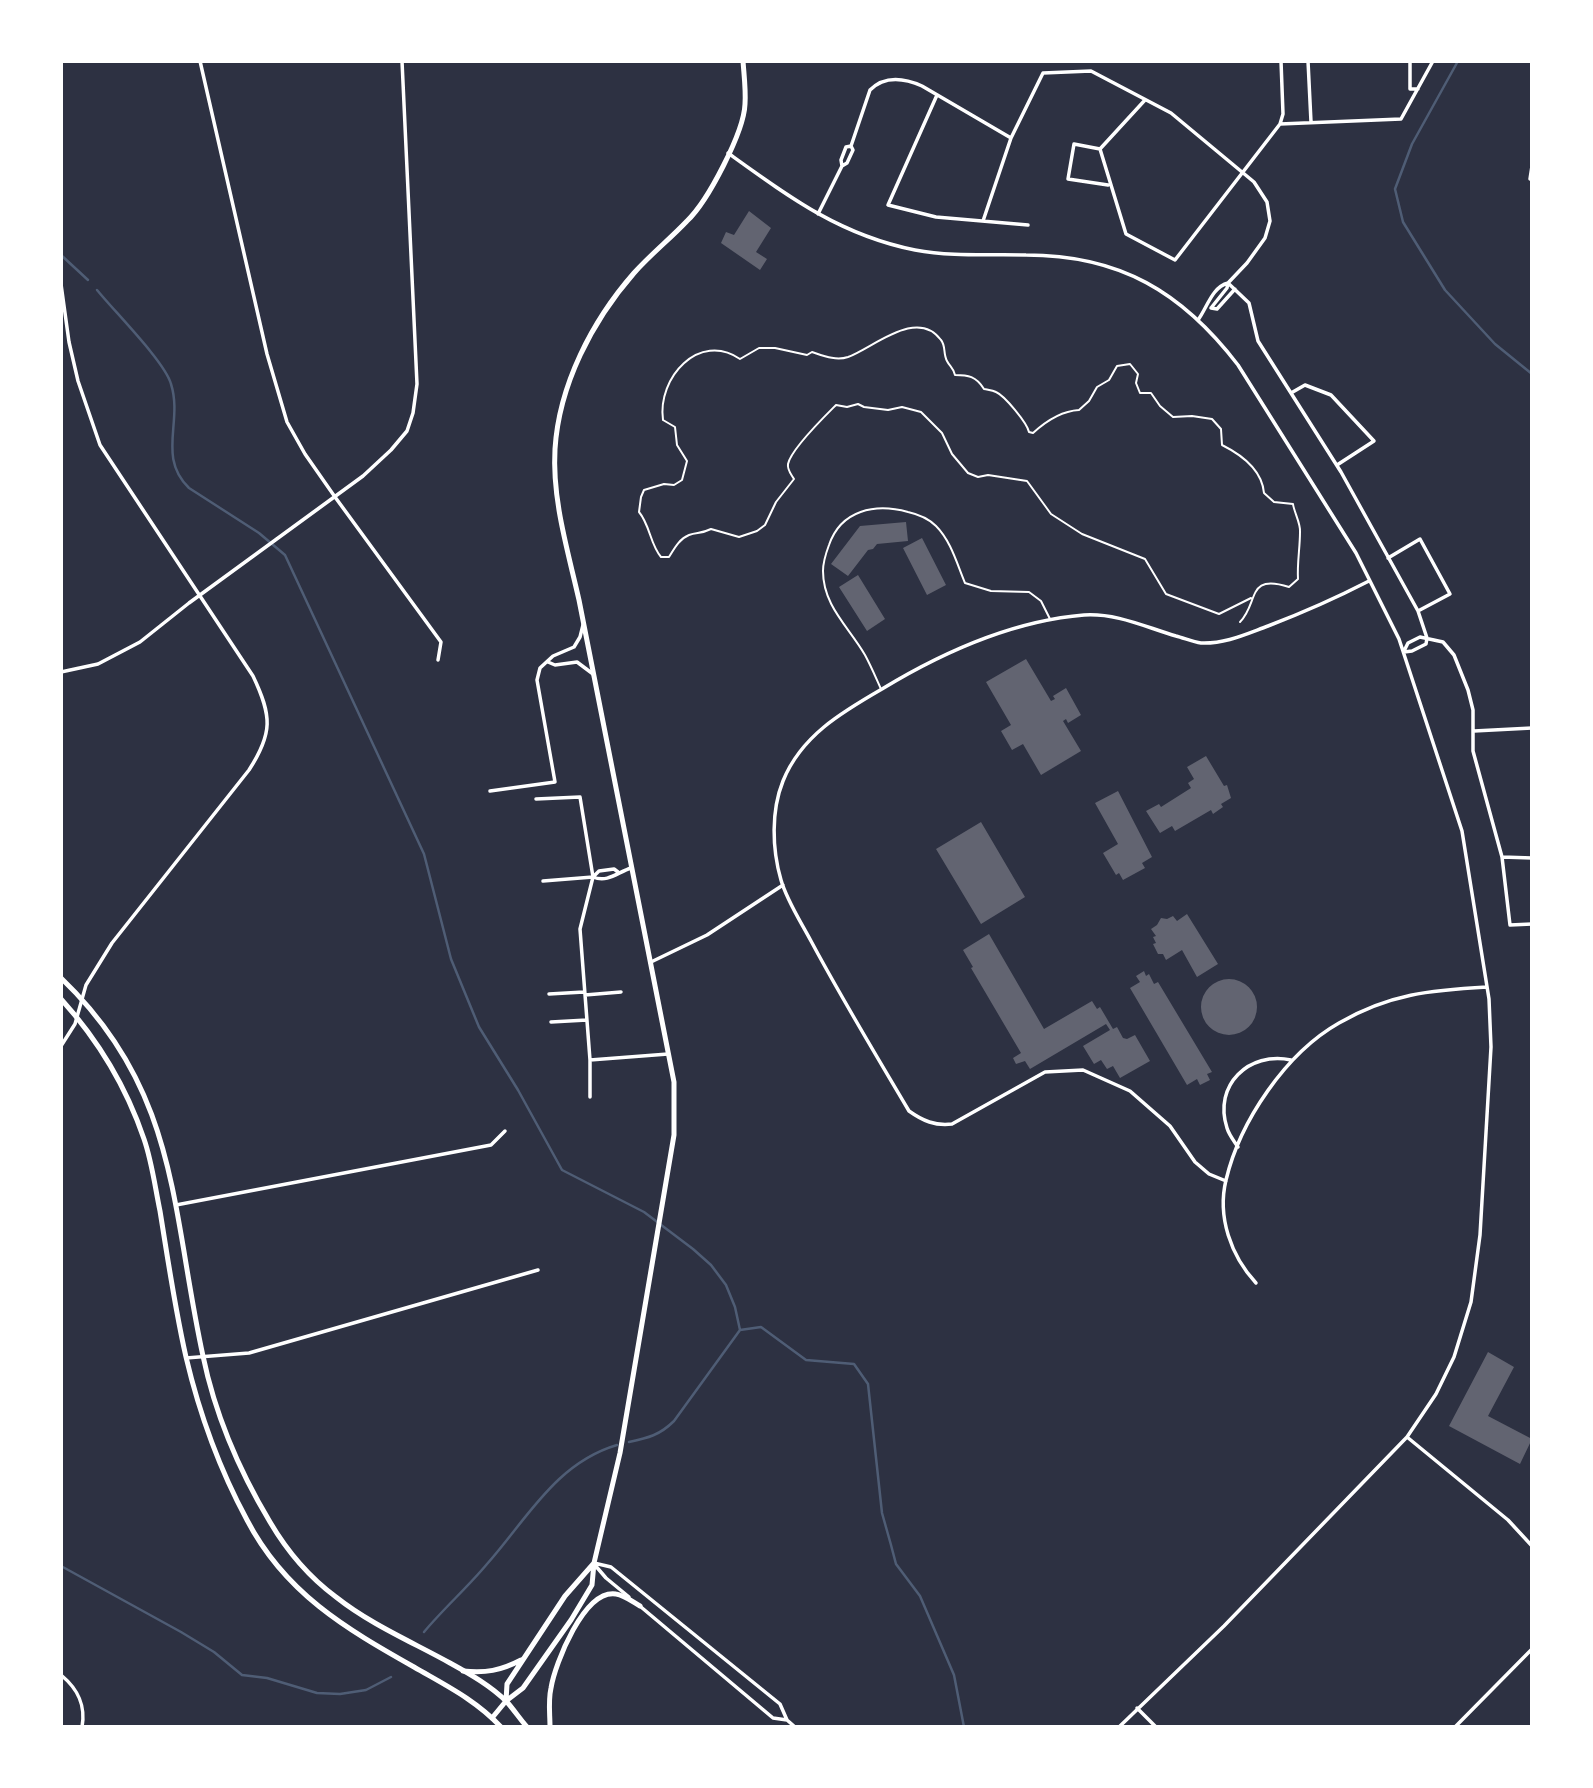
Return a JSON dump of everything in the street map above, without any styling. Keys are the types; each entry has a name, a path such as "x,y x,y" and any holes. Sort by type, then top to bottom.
{"main road":[{"path":"492,1718 506,1701 523,1688 579,1609 592,1585 594,1563 620,1453 674,1135 674,1082 583,621 561,526 555,449 561,410 572,373 611,302 665,240 701,205 728,153 746,106 743,61"},
{"path":"61,978 82,998 115,1039 146,1098 165,1152 203,1358 223,1423 244,1475 271,1524 296,1559 337,1598 463,1671 506,1701 527,1727"},
{"path":"61,999 101,1048 121,1083 145,1140 186,1358 209,1434 246,1520 281,1572 323,1612 367,1641 468,1698 501,1727"},
{"path":"506,1701 506,1684 565,1596 594,1563"},
{"path":"550,1727 551,1688 558,1661 568,1639 589,1609 595,1601 611,1594 617,1594 640,1606"},
{"path":"463,1671 495,1671 524,1658"}],"street":[{"path":"200,61 278,395 287,422 335,497 441,642 438,660"},
{"path":"61,672 98,664 140,642 363,476 407,430 416,394 416,338 402,61"},
{"path":"1100,149 1126,234 1175,260 1280,124 1283,114 1281,61"},
{"path":"1308,61 1311,123"},
{"path":"1410,61 1410,89 1418,89"},
{"path":"1280,124 1401,119 1433,61"},
{"path":"984,221 1011,138 1043,74 1091,71 1171,113 1254,182 1267,202 1270,222 1265,238 1211,308"},
{"path":"818,214 842,166 841,160 846,147 851,146 870,90 877,83 886,80 911,82 1011,138"},
{"path":"937,95 888,205 936,217 1028,225"},
{"path":"1100,149 1145,100"},
{"path":"1100,149 1074,144 1068,179 1110,185"},
{"path":"728,153 818,214 847,230 915,250 971,255 1060,256 1108,265 1159,289 1198,320 1217,338 1238,365 1335,519 1370,581 1404,652 1462,831 1487,987 1490,1047 1480,1235 1471,1302 1454,1357 1407,1437 1224,1626 1119,1727"},
{"path":"1530,179 1532,166"},
{"path":"1228,283 1249,303 1258,341 1337,466 1418,611 1427,638 1426,644 1404,652"},
{"path":"1198,320 1222,284 1228,283"},
{"path":"61,284 72,355 100,445 253,676 268,720 267,736 261,752 249,770 113,943 90,978 72,1030 61,1046"},
{"path":"1205,310 1217,309 1235,289"},
{"path":"1291,393 1305,385 1331,396 1374,441 1337,466"},
{"path":"1388,558 1420,539 1451,594 1418,611"},
{"path":"1226,1181 1209,1174 1195,1162 1170,1126 1130,1091 1083,1070 1045,1072 952,1124 940,1125 918,1118 909,1111 830,978 783,885 776,857 774,827 783,780 793,762 823,726 909,672 966,645 1050,620 1088,615 1121,618 1200,643 1224,641 1318,607 1370,581"},
{"path":"490,791 555,782 537,680 540,668 553,656 574,647 580,637 583,621"},
{"path":"1404,652 1408,643 1420,637 1443,642 1454,655 1468,690 1474,731 1473,751 1502,857 1510,925 1532,924"},
{"path":"548,662 555,665 577,662 594,676"},
{"path":"1474,731 1532,728"},
{"path":"536,799 580,797 593,877 580,929 590,1060 590,1097"},
{"path":"1502,857 1532,858"},
{"path":"543,881 593,877 600,880 614,877 618,872 632,868"},
{"path":"593,877 598,871 614,869 618,872"},
{"path":"651,962 707,935 783,885"},
{"path":"1256,1283 1244,1270 1228,1236 1224,1212 1226,1181 1249,1119 1291,1060 1337,1024 1390,1000 1428,990 1487,987"},
{"path":"550,993 621,992"},
{"path":"551,1022 587,1020"},
{"path":"590,1060 668,1054"},
{"path":"1238,1148 1227,1130 1224,1114 1230,1085 1244,1068 1262,1059 1277,1057 1291,1060"},
{"path":"176,1206 491,1145 505,1130"},
{"path":"186,1358 248,1353 538,1270"},
{"path":"1407,1437 1508,1520 1532,1546"},
{"path":"594,1563 606,1578 773,1718 787,1720"},
{"path":"594,1563 609,1566 780,1704 787,1720 794,1727"},
{"path":"1455,1727 1532,1649"},
{"path":"61,1675 79,1694 84,1713 82,1727"},
{"path":"1137,1708 1156,1727"},
{"path":"782,1727 787,1720"}],"lane":[{"path":"881,689 864,653 849,635 829,601 822,572 830,541 840,524 853,514 866,509 894,508 916,514 936,526 952,550 965,583 991,591 1028,592 1041,601 1050,620"}],"path":[{"path":"1240,622 1248,614 1253,593 1260,586 1272,584 1289,587 1298,579 1301,529 1295,519 1293,504 1274,502 1264,493 1263,480 1243,456 1222,445 1221,429 1212,419 1173,417 1160,406 1151,393 1140,393 1136,383 1138,374 1130,364 1117,366 1109,380 1097,387 1089,401 1079,410 1048,419 1033,433 1007,400 997,392 984,389 979,379 962,373 955,374 947,361 940,338 916,327 900,329 862,352 835,359 812,352 807,355 775,348 759,348 740,359 727,352 704,351 690,356 667,386 663,420 675,427 677,445 687,461 682,480 674,485 664,484 644,490 639,512 646,520 646,529 661,557 669,557 678,543 690,535 699,535 711,529 739,537 765,525 776,502 794,480 788,468 789,462 811,431 836,405 847,407 858,404 872,409 888,410 902,407 921,412 942,433 952,454 968,473 978,477 988,475 1027,481 1051,514 1082,534 1145,559 1167,593 1219,614 1251,598"}],"building":[{"path":"749,211 771,228 756,252 767,259 760,270 721,243 726,232 734,235"},
{"path":"906,522 908,541 877,544 868,550 848,576 831,564 860,526"},
{"path":"922,538 946,585 927,595 903,548"},
{"path":"858,575 885,619 867,631 839,587"},
{"path":"1026,659 1051,701 1055,699 1053,696 1066,688 1081,715 1068,723 1066,719 1063,721 1081,751 1041,775 1023,744 1012,750 1001,731 1011,725 986,682"},
{"path":"1206,756 1224,786 1227,785 1231,798 1221,804 1223,807 1213,814 1211,810 1175,831 1172,826 1160,833 1146,811 1159,804 1161,807 1191,788 1188,783 1194,779 1187,767"},
{"path":"1118,791 1152,857 1142,863 1145,868 1123,880 1119,873 1116,875 1103,853 1118,844 1095,803"},
{"path":"981,822 1025,897 981,924 936,849"},
{"path":"1187,914 1218,964 1197,977 1182,950 1166,960 1163,954 1158,954 1153,944 1156,943 1153,937 1156,936 1151,929 1161,918 1173,916 1177,921"},
{"path":"989,934 1044,1029 1092,1001 1097,1009 1100,1007 1113,1029 1117,1027 1123,1038 1135,1035 1150,1061 1120,1078 1113,1066 1107,1069 1101,1060 1094,1064 1083,1046 1110,1030 1106,1024 1030,1069 1025,1061 1016,1064 1013,1058 1021,1053 963,950"},
{"path":"1144,971 1146,976 1149,974 1154,984 1158,982 1212,1072 1207,1074 1210,1080 1200,1085 1197,1079 1187,1085 1130,988 1140,982 1136,976"},
{"path":"1229,979 1244,984 1252,992 1257,1007 1252,1022 1244,1030 1229,1035 1214,1030 1206,1022 1201,1007 1206,992 1214,984"},
{"path":"1488,1352 1514,1367 1488,1416 1532,1439 1520,1464 1449,1426"}],"waterway":[{"path":"1458,61 1412,144 1395,189 1403,222 1445,290 1495,344 1532,374"},
{"path":"61,255 88,280"},
{"path":"97,290 167,375 174,398 172,451 180,476 189,488 259,533 285,555 424,854 451,959 479,1027 518,1090 562,1170 644,1212 711,1265 726,1285 740,1330"},
{"path":"629,1442 664,1430 674,1421 740,1330 761,1327 806,1360 854,1364 868,1384 882,1513 896,1564 920,1596 954,1675 964,1727"},
{"path":"424,1632 502,1547 544,1494 577,1465 596,1453 617,1445"},
{"path":"61,1566 181,1632 214,1652 242,1675 267,1678 317,1693 340,1694 366,1690 391,1677"}]}
